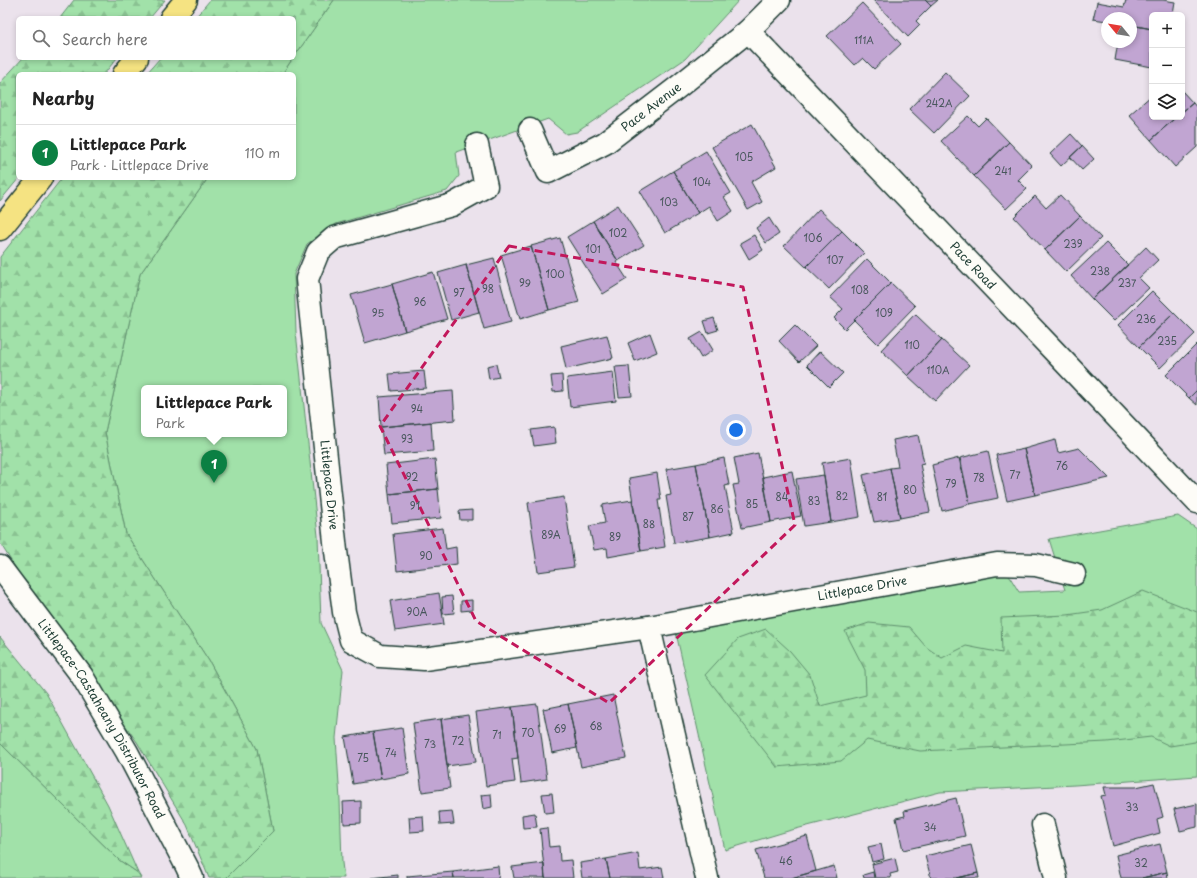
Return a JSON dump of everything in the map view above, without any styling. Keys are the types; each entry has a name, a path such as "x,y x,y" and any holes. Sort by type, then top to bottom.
{"highway":[{"path":"173,16 186,0"},
{"path":"126,72 135,60"},
{"path":"0,229 39,180"}],"street":[{"name":"Pace Avenue","path":"530,130 548,172 606,142 748,32 779,0"},
{"name":"Pace Road","path":"748,32 1197,502"},
{"name":"Littlepace Drive","path":"478,145 486,186 452,206 334,238 318,252 307,278 336,551 344,612 351,640 380,656 424,660 649,627 997,564 1036,565 1074,574"},
{"name":"Littlepace-Castaheany Distributor Road","path":"0,567 82,676 127,752 192,878"},
{"path":"649,627 707,878"},
{"path":"1043,825 1056,878"}],"highlighted area":[{"path":"509,246 743,287 795,525 609,703 476,621 380,426"}],"green space":[{"path":"74,0 165,0 152,16 62,16"},
{"path":"210,0 334,0 296,54 296,16 197,16"},
{"path":"334,0 739,0 685,59 577,132 566,134 548,119 456,152 459,176 447,191 336,224 307,244 294,274 296,332 318,536 321,623 343,670 336,738 344,878 226,878 273,831 257,749 209,661 126,534 105,432 140,274 207,180 296,180 296,72 283,72 292,60 296,60 296,54"},
{"path":"21,60 115,60 106,72 16,72 16,180 17,180 0,201 0,83"},
{"path":"158,60 292,60 283,72 148,72"},
{"path":"60,180 207,180 140,274 105,432 126,534 209,661 257,749 273,831 226,878 209,878 187,825 137,742 20,575 0,543 0,257"},
{"path":"1178,516 1197,529 1197,776 1075,785 940,792 788,831 725,850 674,624 1008,574 1019,592 1065,590 1049,539"},
{"path":"1143,591 1197,612 1197,739 1195,742 1170,746 1151,737 1107,742 920,751 867,740 841,761 777,767 705,675 738,639 766,629 790,651 810,675 820,706 866,695 865,670 845,631 869,623 909,627 926,647 942,658 966,646 1002,653 1001,618 1067,615 1102,610"},
{"path":"0,637 46,693 108,805 138,873 119,860 0,743"},
{"path":"0,743 119,860 138,873 141,878 0,878"}],"building":[{"path":"873,0 925,0 931,6 916,21 920,25 908,37"},
{"path":"925,0 938,0 931,6"},
{"path":"1126,0 1163,0 1175,2 1173,12 1149,12 1149,28 1137,26 1137,12 1101,12 1101,20 1093,19 1097,2 1124,7"},
{"path":"862,3 901,44 874,69 863,58 855,65 827,36"},
{"path":"1137,26 1149,28 1149,66 1115,60 1117,48 1137,48"},
{"path":"945,72 970,96 934,133 909,109"},
{"path":"1185,94 1193,103 1185,110"},
{"path":"1149,98 1149,120 1173,120 1151,140 1129,115"},
{"path":"1193,103 1197,108 1197,147 1175,167 1151,140 1173,120 1185,120 1185,110"},
{"path":"968,116 978,126 986,118 1009,142 974,176 941,141"},
{"path":"752,124 776,167 751,182 762,202 748,210 712,147"},
{"path":"1071,134 1082,146 1061,166 1050,154"},
{"path":"1009,142 1032,166 1018,180 1027,189 1006,209 974,176"},
{"path":"1082,146 1094,159 1082,170 1070,157"},
{"path":"706,151 731,193 724,197 733,211 718,221 709,206 698,213 673,171"},
{"path":"673,171 698,213 665,233 640,191"},
{"path":"1060,195 1080,216 1045,250 1014,217 1035,196 1046,208"},
{"path":"618,205 644,245 618,261 593,221"},
{"path":"819,209 842,231 806,267 784,246"},
{"path":"1080,216 1101,238 1066,272 1045,250"},
{"path":"769,218 779,234 766,243 756,228"},
{"path":"593,221 618,261 616,262 627,279 603,294 567,237"},
{"path":"842,231 864,253 829,289 806,267"},
{"path":"754,235 763,250 749,259 740,243"},
{"path":"560,238 579,302 549,310 531,246"},
{"path":"1106,243 1128,265 1092,299 1071,276"},
{"path":"531,246 549,310 520,319 501,255"},
{"path":"1146,247 1158,260 1139,278 1149,288 1114,321 1092,299"},
{"path":"494,258 511,322 484,329 466,265"},
{"path":"867,259 891,283 845,329 834,318 843,309 830,297"},
{"path":"466,265 479,312 451,320 438,273"},
{"path":"433,272 447,319 405,331 392,284"},
{"path":"891,283 915,306 878,344 854,320"},
{"path":"392,284 405,331 365,343 351,295"},
{"path":"1152,291 1174,313 1139,347 1118,325"},
{"path":"1174,313 1195,334 1160,368 1139,347"},
{"path":"915,314 942,340 908,376 881,350"},
{"path":"714,318 718,330 708,333 704,321"},
{"path":"795,325 816,346 799,362 779,341"},
{"path":"702,332 713,350 701,358 690,339"},
{"path":"650,333 657,352 635,361 628,343"},
{"path":"607,335 613,358 566,369 561,346"},
{"path":"942,340 969,365 935,401 908,376"},
{"path":"1197,344 1197,390 1189,398 1166,375"},
{"path":"820,351 843,373 829,387 807,365"},
{"path":"496,364 499,377 489,379 487,366"},
{"path":"629,366 632,396 619,397 615,367"},
{"path":"424,371 426,388 391,391 389,374"},
{"path":"613,372 616,401 570,407 567,378"},
{"path":"562,375 563,391 553,392 551,376"},
{"path":"1197,390 1197,405 1189,398"},
{"path":"453,391 455,420 381,427 379,397"},
{"path":"431,422 433,451 384,455 381,427"},
{"path":"554,427 556,443 534,446 531,430"},
{"path":"918,435 924,463 920,464 930,512 900,518 890,468 898,467 893,440"},
{"path":"1055,440 1058,453 1079,448 1109,478 1035,495 1024,449"},
{"path":"1024,449 1035,495 1007,501 996,455"},
{"path":"988,451 998,498 970,504 960,458"},
{"path":"758,453 771,522 742,528 733,485 739,484 734,458"},
{"path":"724,458 729,485 725,486 734,532 710,537 696,464"},
{"path":"851,458 860,517 831,522 822,463"},
{"path":"959,458 970,504 942,511 932,465"},
{"path":"435,459 438,489 389,494 386,465"},
{"path":"696,464 710,537 674,543 666,496 671,495 666,469"},
{"path":"890,468 900,518 874,522 863,475"},
{"path":"792,471 801,516 771,522 763,477"},
{"path":"657,473 661,500 658,500 665,547 641,551 629,478"},
{"path":"824,475 831,522 804,526 796,479"},
{"path":"438,489 441,518 392,523 389,494"},
{"path":"564,497 574,567 538,572 528,503"},
{"path":"632,500 641,551 608,557 607,548 594,550 589,526 605,523 602,505"},
{"path":"472,510 472,520 460,520 459,511"},
{"path":"443,528 446,549 456,547 457,564 397,571 393,534"},
{"path":"439,593 444,624 395,631 390,601"},
{"path":"452,596 454,613 443,614 442,597"},
{"path":"472,600 472,610 461,611 461,601"},
{"path":"613,695 626,758 581,767 568,704"},
{"path":"537,704 547,779 521,783 512,707"},
{"path":"568,704 577,748 552,753 543,709"},
{"path":"512,707 518,758 512,759 515,782 486,786 476,712"},
{"path":"468,715 476,762 447,766 441,719"},
{"path":"441,719 450,788 422,792 413,723"},
{"path":"402,728 409,774 381,779 373,732"},
{"path":"373,732 381,779 353,784 345,737"},
{"path":"1154,783 1163,817 1157,819 1160,833 1113,846 1101,796 1106,795 1104,787 1136,787"},
{"path":"552,793 554,812 545,813 542,794"},
{"path":"491,794 492,807 483,809 481,795"},
{"path":"956,798 965,836 903,850 896,818 905,816 904,811"},
{"path":"361,801 361,823 344,824 343,802"},
{"path":"1197,804 1197,827 1180,831 1174,809"},
{"path":"452,811 454,824 440,825 439,812"},
{"path":"535,813 537,827 523,828 522,815"},
{"path":"423,816 424,831 410,832 409,817"},
{"path":"547,828 549,847 559,846 560,861 571,860 573,878 545,878 540,829"},
{"path":"807,836 816,871 791,878 764,878 756,850"},
{"path":"881,844 884,859 872,862 868,847"},
{"path":"1160,844 1167,872 1142,878 1121,878 1116,855"},
{"path":"971,845 978,873 957,878 931,878 925,856"},
{"path":"638,853 640,870 662,867 664,878 610,878 606,859"},
{"path":"895,858 898,872 890,874 891,878 875,878 872,864"},
{"path":"606,859 610,878 582,878 580,863"},
{"path":"544,863 545,878 514,878 512,867"},
{"path":"498,866 499,878 454,878 453,872"},
{"path":"834,866 837,878 792,878"},
{"path":"453,872 454,878 407,878 407,876"},
{"path":"873,872 874,878 864,878 863,875"},
{"path":"1167,872 1168,878 1142,878"},
{"path":"978,873 979,878 957,878"},
{"path":"398,875 398,878 371,878"}],"place":[{"name":"Littlepace Park","path":"214,483"}]}
